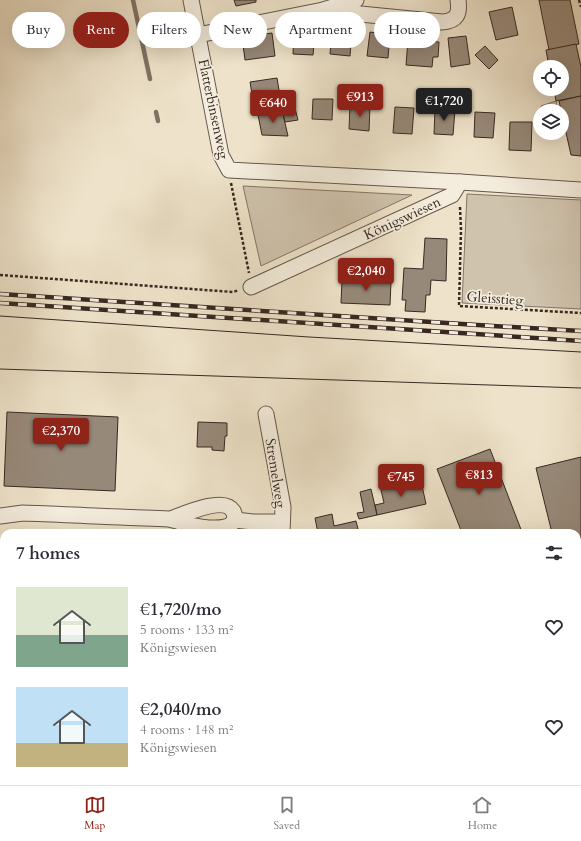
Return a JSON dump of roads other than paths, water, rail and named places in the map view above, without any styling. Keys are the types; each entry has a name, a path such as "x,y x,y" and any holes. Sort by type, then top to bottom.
{"street":[{"name":"Flatterbinsenweg","path":"191,0 193,12"},
{"path":"201,34 323,10 356,0"},
{"path":"323,10 442,22 449,21 457,16 459,6 458,0"},
{"name":"Flatterbinsenweg","path":"200,48 221,155 229,170"},
{"name":"Königswiesen","path":"229,170 581,190"},
{"name":"Königswiesen","path":"251,286 452,195 460,182"},
{"name":"Stremelweg","path":"266,414 283,507 282,528"},
{"path":"0,516 23,513 171,519 209,528 227,527 235,520 235,515 230,507 223,505 199,509 171,519"},
{"path":"235,520 254,522 282,528"}],"waterway":[{"path":"133,0 150,79"},
{"path":"156,112 158,121"}],"tram line":[{"path":"0,316 309,337 581,352"},
{"path":"0,369 581,388"}],"railway":[{"path":"0,294 581,331"},
{"path":"0,303 581,341"}]}
